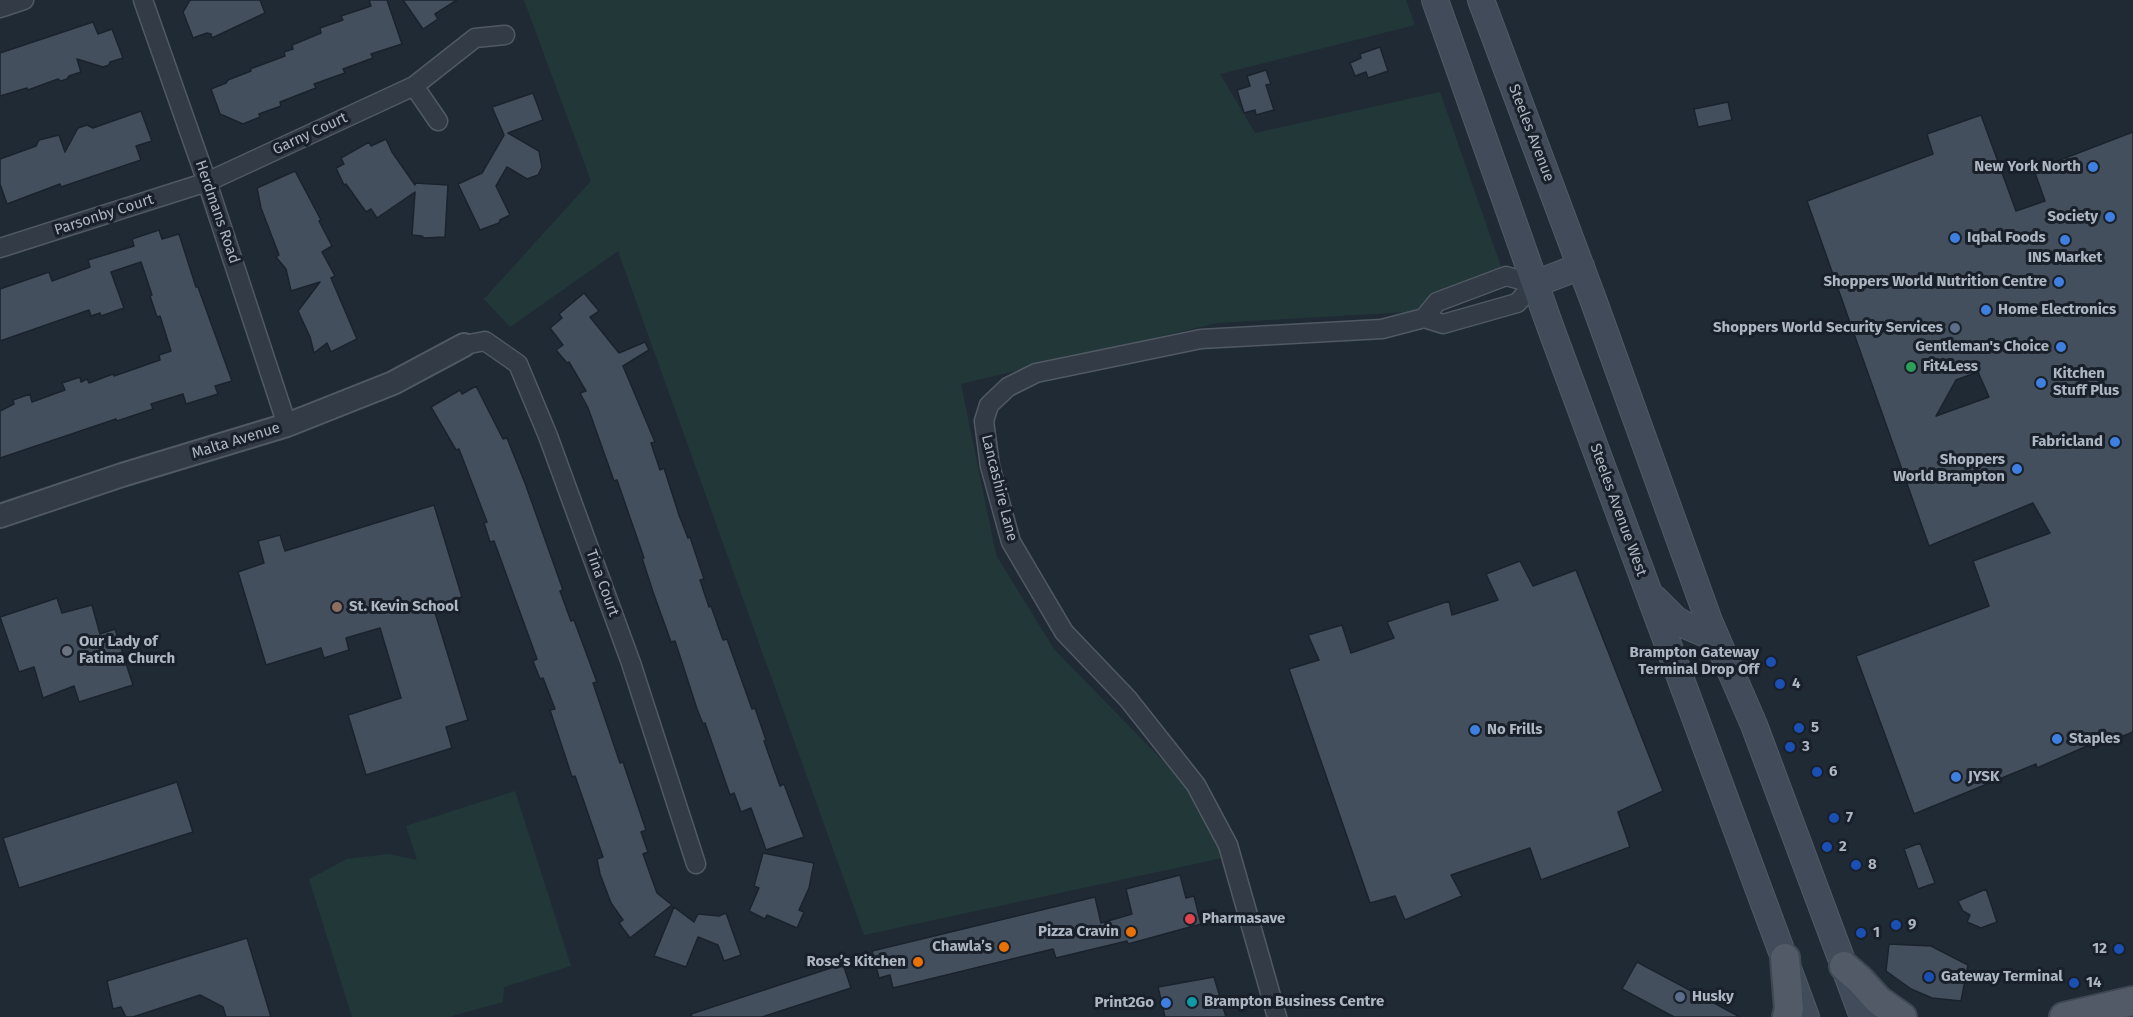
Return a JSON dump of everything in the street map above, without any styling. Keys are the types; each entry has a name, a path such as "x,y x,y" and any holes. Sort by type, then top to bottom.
{"main road":[{"name":"Steeles Avenue West","path":"1435,0 1535,284 1806,1017"},
{"name":"Steeles Avenue","path":"1481,0 1581,266"},
{"path":"1535,284 1581,266 1716,638 1754,725 1863,1017"},
{"path":"1648,592 1675,620 1716,638"},
{"path":"1785,958 1789,1009 1787,1017"},
{"path":"1844,966 1878,1000 1902,1017"},
{"path":"2064,1017 2133,1001"}],"street":[{"path":"0,8 24,0"},
{"name":"Herdmans Road","path":"142,0 207,182 287,425"},
{"name":"Garny Court","path":"207,182 414,86 475,38 505,35"},
{"path":"414,86 438,121"},
{"name":"Parsonby Court","path":"0,248 207,182"},
{"name":"Lancashire Lane","path":"1277,1017 1228,845 1196,785 1128,699 1064,632 1011,542 990,466 984,421 989,405 1008,387 1036,374 1201,339 1382,329 1424,318 1443,324 1517,303 1535,284 1506,276 1437,302 1424,318"},
{"name":"Tina Court","path":"464,345 485,341 518,364 548,436 631,663 696,864"},
{"name":"Malta Avenue","path":"0,516 122,475 287,425 393,383 464,345"}],"green space":[{"path":"524,0 1406,0 1415,25 1220,74 1255,133 1440,92 1506,281 1408,312 1217,323 961,384 996,555 1054,649 1200,799 1227,857 864,935 618,251 510,327 484,299 591,181"},
{"path":"515,791 571,966 504,987 503,1002 448,1017 352,1017 309,879 347,859 389,854 417,860 406,826"}],"building":[{"path":"190,0 260,0 265,13 212,38 211,34 207,33 193,38 183,12"},
{"path":"369,0 387,0 402,44 371,54 373,58 343,69 345,73 314,84 316,88 280,102 281,106 259,114 260,117 243,124 220,114 211,89 251,71 250,69 285,56 284,52 293,49 292,45 321,33 320,28 343,20 341,16 371,6"},
{"path":"403,0 457,0 435,14 438,19 423,29"},
{"path":"93,22 98,34 112,29 123,58 103,67 77,59 81,72 67,79 61,81 58,79 28,90 27,88 0,96 0,53"},
{"path":"1380,47 1388,71 1368,78 1366,72 1355,76 1350,63 1361,58 1360,54"},
{"path":"1266,70 1271,84 1266,85 1274,110 1256,115 1255,110 1244,113 1237,90 1250,86 1247,76"},
{"path":"533,93 543,120 508,133 539,151 542,167 538,175 527,179 507,167 496,186 510,215 500,220 499,223 480,230 458,184 482,173 504,135 492,107"},
{"path":"1728,102 1732,120 1698,127 1694,109"},
{"path":"141,111 152,141 136,146 141,160 61,187 60,184 7,204 0,184 0,159 36,146 39,140 59,135 65,152 78,128 87,125 93,128"},
{"name":"Shoppers World Brampton","path":"1981,115 2016,211 2045,201 2034,170 2133,132 2133,732 2096,747 2094,743 2037,768 2036,764 1914,814 1856,656 1989,606 1973,561 2050,533 2033,503 1929,546 1807,201 1933,154 1927,134","holes":["1978,372 1989,397 1936,416 1956,380"]},
{"path":"386,139 392,152 415,185 415,183 448,185 445,237 424,238 412,235 415,192 377,218 371,209 366,212 346,184 344,185 336,168 344,164 341,158 369,142 371,146"},
{"path":"295,171 332,246 322,252 335,276 331,278 357,339 331,352 327,343 314,353 310,337 298,311 320,282 291,291 286,269 276,257 279,255 261,208 257,188"},
{"path":"159,230 162,239 179,234 196,287 198,287 232,381 215,386 218,394 186,404 183,394 151,404 153,409 0,458 0,411 14,404 13,400 30,394 32,402 65,390 62,383 80,377 81,382 87,379 89,383 113,374 114,376 160,360 159,355 171,351 160,316 157,317 141,262 111,272 124,308 101,316 100,313 91,316 89,310 0,341 0,289 49,272 52,281 90,267 88,260 134,246 132,239"},
{"path":"584,293 599,311 590,317 619,353 645,342 649,350 623,366 655,442 651,443 660,470 664,468 679,515 688,538 690,537 704,579 700,580 709,607 711,606 723,640 727,639 752,709 755,708 780,786 784,784 804,837 766,850 751,808 741,812 734,793 730,795 705,723 703,724 697,709 675,641 671,642 653,592 642,558 644,558 617,480 614,481 588,408 580,393 586,391 569,362 567,363 556,350 563,345 550,328 562,318 559,314"},
{"path":"476,386 503,439 507,438 525,483 563,590 560,591 571,621 574,620 597,682 593,683 646,830 641,832 648,852 643,854 657,893 672,905 630,938 619,923 623,920 611,903 600,874 597,859 603,857 575,776 572,777 550,710 555,709 543,678 540,679 533,661 537,659 494,541 490,542 484,523 487,522 459,449 456,450 431,407 460,390 462,394"},
{"path":"434,505 462,597 433,606 468,720 446,727 452,748 366,775 348,715 401,698 380,628 346,638 349,650 324,658 321,648 266,665 238,572 264,563 258,541 280,535 285,551"},
{"name":"No Frills","path":"1520,561 1533,586 1576,570 1663,791 1618,812 1630,847 1541,880 1530,848 1451,875 1462,896 1405,920 1395,896 1370,903 1289,669 1319,660 1308,635 1342,625 1351,653 1394,638 1387,622 1449,601 1452,615 1498,600 1486,574"},
{"name":"Our Lady of Fatima Church","path":"57,598 62,613 92,605 100,634 115,629 133,685 79,702 74,686 43,698 34,667 19,672 0,617"},
{"path":"177,782 193,832 19,888 3,838"},
{"path":"1920,843 1935,883 1918,889 1904,849"},
{"path":"763,853 814,863 809,888 799,910 804,912 797,928 767,915 765,919 749,911 759,888 754,886"},
{"path":"1180,875 1186,898 1194,896 1201,924 1128,944 1127,941 1056,958 1053,949 893,988 890,975 879,978 872,951 1095,897 1101,923 1132,914 1126,889"},
{"path":"1986,889 1997,922 1981,928 1967,922 1970,915 1963,911 1958,901"},
{"path":"674,907 694,922 698,914 719,916 726,913 741,955 724,961 718,945 698,937 686,967 654,956"},
{"path":"247,938 271,1017 226,1017 223,1007 200,995 133,1017 126,1017 121,1007 113,1009 107,981"},
{"path":"1889,944 1931,946 1968,965 1961,1001 1932,998 1911,989 1886,971"},
{"path":"1637,962 1740,1017 1674,1017 1622,989"},
{"path":"843,964 851,988 762,1017 692,1017 691,1014"},
{"name":"Brampton Business Centre","path":"1214,977 1226,1017 1165,1017 1158,987"}],"place":[{"name":"New York North","path":"2093,167"},
{"name":"Society","path":"2110,217"},
{"name":"Iqbal Foods","path":"1955,238"},
{"name":"INS Market","path":"2065,240"},
{"name":"Shoppers World Nutrition Centre","path":"2059,282"},
{"name":"Home Electronics","path":"1986,310"},
{"name":"Shoppers World Security Services","path":"1955,328"},
{"name":"Gentleman's Choice","path":"2061,347"},
{"name":"Fit4Less","path":"1911,367"},
{"name":"Kitchen Stuff Plus","path":"2041,383"},
{"name":"Fabricland","path":"2115,442"},
{"name":"Shoppers World Brampton","path":"2017,469"},
{"name":"St. Kevin School","path":"337,607"},
{"name":"Our Lady of Fatima Church","path":"67,651"},
{"name":"Brampton Gateway Terminal Drop Off","path":"1771,662"},
{"name":"4","path":"1780,684"},
{"name":"5","path":"1799,728"},
{"name":"No Frills","path":"1475,730"},
{"name":"Staples","path":"2057,739"},
{"name":"3","path":"1790,747"},
{"name":"6","path":"1817,772"},
{"name":"JYSK","path":"1956,777"},
{"name":"7","path":"1834,818"},
{"name":"2","path":"1827,847"},
{"name":"8","path":"1856,865"},
{"name":"Pharmasave","path":"1190,919"},
{"name":"9","path":"1896,925"},
{"name":"Pizza Cravin","path":"1131,932"},
{"name":"1","path":"1861,933"},
{"name":"Chawla’s","path":"1004,947"},
{"name":"12","path":"2119,949"},
{"name":"Rose’s Kitchen","path":"918,962"},
{"name":"Gateway Terminal","path":"1929,977"},
{"name":"14","path":"2074,983"},
{"name":"Husky","path":"1680,997"},
{"name":"Brampton Business Centre","path":"1192,1002"},
{"name":"Print2Go","path":"1166,1003"}]}
